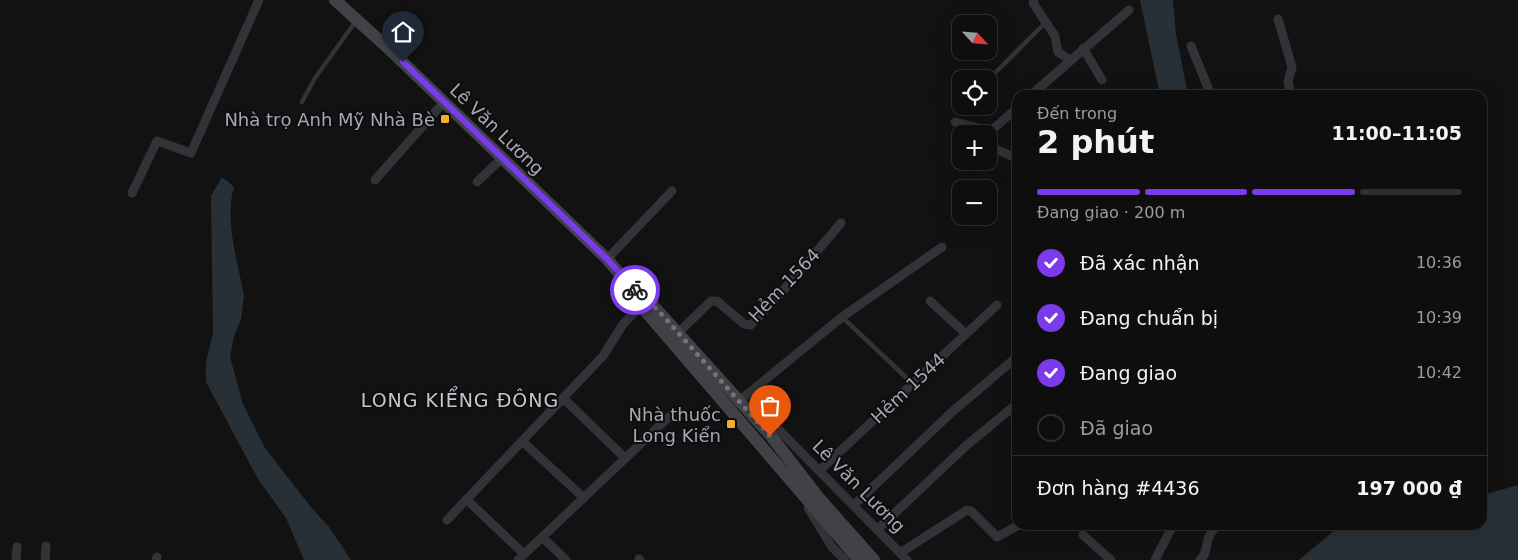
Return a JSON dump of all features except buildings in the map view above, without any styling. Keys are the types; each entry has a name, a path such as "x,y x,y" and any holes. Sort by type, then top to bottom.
{"main road":[{"name":"Lê Văn Lương","path":"336,0 501,160 607,259 630,286 648,300 770,436 868,559"},
{"name":"Lê Văn Lương","path":"630,286 640,306 798,490 868,559"}],"street":[{"path":"132,193 157,141 191,153 259,0"},
{"path":"1034,0 1033,3 1055,36 1058,52 1070,60"},
{"path":"1037,90 1129,10"},
{"path":"1278,19 1292,67 1288,82 1290,90"},
{"path":"1191,46 1208,90"},
{"path":"1083,48 1102,80"},
{"path":"375,180 443,104"},
{"path":"997,127 1012,113"},
{"path":"955,122 964,125"},
{"path":"997,150 1012,156"},
{"path":"479,181 501,160"},
{"path":"607,259 672,191"},
{"name":"Hẻm 1564","path":"678,333 711,301 717,301 744,324 751,325 841,223"},
{"path":"738,402 842,317 942,247"},
{"path":"930,301 966,334"},
{"name":"Hẻm 1544","path":"819,471 998,304"},
{"path":"447,520 602,356 623,324 640,306"},
{"path":"854,505 952,412 1012,361"},
{"path":"563,398 625,458"},
{"name":"Lê Văn Lương","path":"738,402 778,429 908,560"},
{"path":"877,530 967,445 1012,409"},
{"path":"466,500 521,557 671,415"},
{"path":"522,441 584,498"},
{"name":"Lê Văn Lương","path":"798,490 832,547 845,560"},
{"path":"900,552 967,510 997,537 1012,529"},
{"path":"1155,560 1170,530"},
{"path":"1200,560 1205,553 1208,536 1214,530"},
{"path":"1083,534 1111,560"},
{"path":"542,537 566,560"},
{"path":"45,560 46,546"},
{"path":"16,560 17,547"}],"lane":[{"path":"302,102 315,78 357,19"},
{"path":"997,71 1046,22"},
{"path":"842,317 913,384"}],"shaded area":[{"path":"1140,0 1173,0 1176,34 1187,90 1159,90"},
{"path":"222,177 234,187 231,200 231,227 244,296 241,320 234,336 230,357 243,404 265,448 310,506 329,527 351,560 304,560 286,518 258,479 206,382 206,362 213,333 211,196"},
{"path":"1518,485 1518,560 1299,560 1335,530 1487,530 1487,494"}],"way so far":[{"path":"635,290 648,300 666,319 770,436"}],"place":[{"name":"Nhà trọ Anh Mỹ Nhà Bè","path":"445,119"},
{"name":"Nhà thuốc Long Kiển","path":"731,424"}],"district":[{"name":"LONG KIỂNG ĐÔNG","path":"460,400"}],"route":[{"path":"403,62 607,259 635,290"}]}
